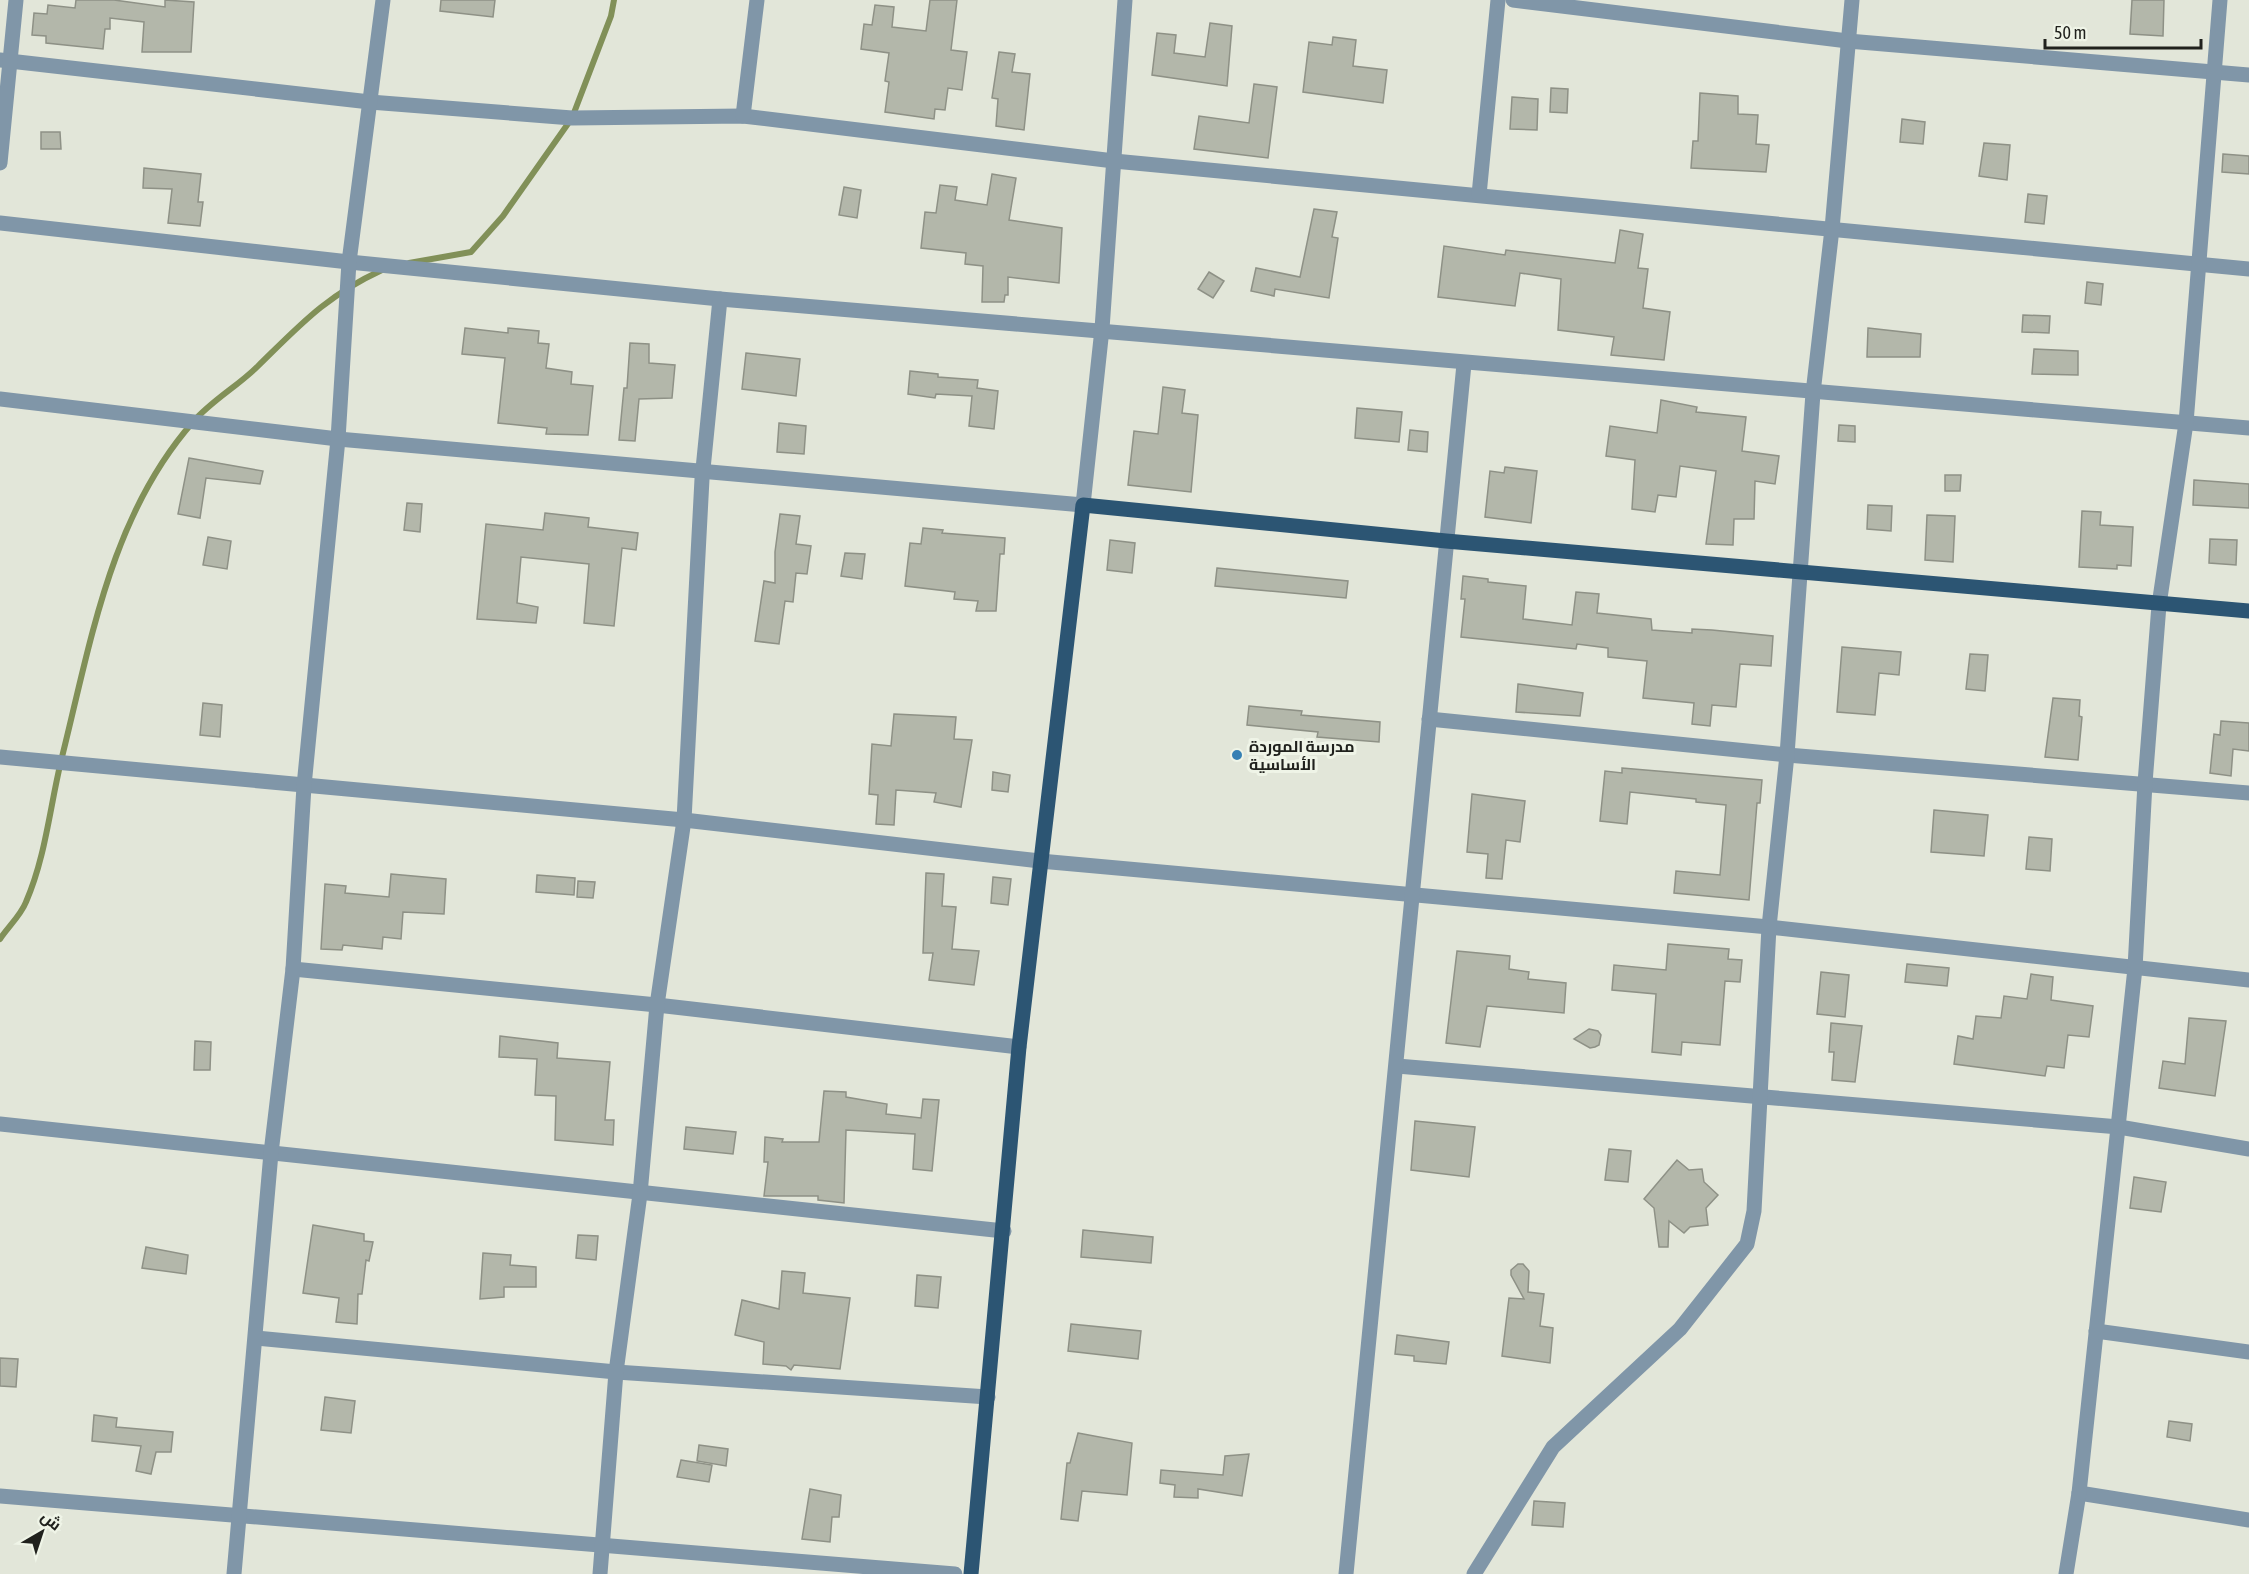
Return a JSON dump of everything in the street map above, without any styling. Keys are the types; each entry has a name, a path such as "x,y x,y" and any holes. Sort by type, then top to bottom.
{"main road":[{"path":"971,1574 1019,1047 1083,505 1446,541 1801,570 2159,605 2249,611"}],"street":[{"path":"0,163 5,61 16,0"},
{"path":"234,1574 271,1153 293,969 304,786 338,439 349,262 383,0"},
{"path":"743,116 757,0"},
{"path":"0,399 338,439 1083,505 1102,329 1125,0"},
{"path":"1479,195 1498,0"},
{"path":"1513,0 1848,41 2249,75"},
{"path":"1474,1574 1553,1447 1680,1329 1747,1244 1754,1211 1769,927 1787,755 1814,393 1832,229 1852,0"},
{"path":"2066,1574 2079,1493 2135,968 2145,783 2159,605 2186,423 2216,73 2220,0"},
{"path":"5,61 370,102 573,118 743,116 1114,161 2249,269"},
{"path":"0,223 349,262 720,299 1102,329 1464,364 2249,429"},
{"path":"600,1574 616,1372 640,1194 657,1005 684,820 703,471 720,299"},
{"path":"1346,1574 1464,364"},
{"path":"1429,719 1787,755 2249,793"},
{"path":"0,758 684,820 1040,861 1769,927 2249,980"},
{"path":"293,969 657,1005 1019,1047"},
{"path":"1397,1066 2119,1127 2249,1149"},
{"path":"0,1124 640,1194 1004,1230"},
{"path":"2096,1331 2249,1352"},
{"path":"256,1338 616,1372 988,1398"},
{"path":"2079,1493 2249,1520"},
{"path":"0,1496 602,1547 955,1574"}],"building":[{"path":"76,0 114,0 165,7 165,0 194,2 191,52 142,52 144,22 110,18 110,29 105,29 103,49 46,43 46,36 32,35 34,13 47,14 48,5 75,8"},
{"path":"441,0 495,0 493,17 440,11"},
{"path":"930,0 957,0 951,50 967,52 962,90 948,88 945,110 935,109 934,119 885,112 889,82 885,81 889,53 861,49 864,24 872,25 875,5 894,7 892,27 926,31"},
{"path":"2132,0 2164,0 2163,36 2130,34"},
{"path":"1210,23 1232,26 1227,86 1152,75 1157,33 1176,35 1174,53 1205,57"},
{"path":"1333,37 1356,40 1353,66 1387,70 1383,103 1303,92 1309,42 1332,45"},
{"path":"999,52 1015,54 1012,72 1030,74 1024,130 996,126 998,99 992,98"},
{"path":"1254,84 1277,87 1268,158 1194,149 1199,116 1249,123"},
{"path":"1551,88 1568,89 1567,113 1550,112"},
{"path":"1700,93 1738,96 1738,114 1758,115 1756,144 1769,145 1766,172 1691,168 1693,141 1698,141"},
{"path":"1512,97 1538,99 1537,130 1510,129"},
{"path":"1902,119 1925,122 1923,144 1900,142"},
{"path":"41,132 60,132 61,149 41,149"},
{"path":"1984,143 2010,145 2007,180 1979,176"},
{"path":"2223,154 2249,156 2249,174 2222,172"},
{"path":"144,168 201,174 198,202 203,202 200,226 168,223 172,189 143,188"},
{"path":"992,174 1016,178 1009,220 1062,228 1059,283 1008,277 1008,295 1005,295 1004,302 982,302 983,266 965,264 966,253 921,248 925,212 936,213 940,185 957,187 955,200 987,205"},
{"path":"844,187 861,190 857,218 839,215"},
{"path":"2028,194 2047,196 2044,224 2025,222"},
{"path":"1314,209 1337,212 1332,237 1338,238 1329,298 1275,289 1274,296 1251,291 1256,268 1300,277"},
{"path":"1620,230 1643,234 1638,268 1648,269 1643,308 1670,312 1664,360 1611,355 1614,337 1558,330 1561,279 1520,273 1515,306 1438,297 1444,246 1505,255 1506,250 1615,263"},
{"path":"1209,272 1224,281 1213,298 1198,289"},
{"path":"2087,282 2103,284 2101,305 2085,303"},
{"path":"2023,315 2050,316 2049,333 2022,332"},
{"path":"465,328 508,333 508,328 539,331 538,343 549,344 546,368 572,372 571,384 593,386 588,435 546,434 547,428 498,423 505,358 462,354"},
{"path":"1868,328 1921,334 1920,357 1867,357"},
{"path":"630,343 649,344 649,363 675,365 672,398 639,399 635,441 619,440 624,388 627,388"},
{"path":"2034,349 2078,351 2078,375 2032,374"},
{"path":"746,353 800,359 796,396 742,389"},
{"path":"910,371 938,374 938,377 978,380 977,388 998,391 994,429 969,426 972,396 936,394 935,398 908,394"},
{"path":"1163,387 1185,390 1182,413 1198,415 1191,492 1128,485 1134,431 1158,434"},
{"path":"1661,400 1697,407 1696,412 1746,417 1742,451 1779,456 1775,484 1755,481 1754,519 1734,519 1733,545 1706,544 1716,471 1680,466 1676,497 1658,495 1655,512 1632,509 1635,460 1606,456 1610,426 1657,433"},
{"path":"1357,408 1402,412 1399,442 1355,438"},
{"path":"779,423 806,426 804,454 777,452"},
{"path":"1839,425 1855,426 1855,442 1838,441"},
{"path":"1410,430 1428,432 1427,452 1408,450"},
{"path":"189,458 263,471 260,484 206,478 200,518 178,514"},
{"path":"1505,467 1537,471 1531,523 1485,517 1490,471 1504,473"},
{"path":"1945,475 1961,475 1960,491 1945,491"},
{"path":"2194,480 2249,484 2249,508 2193,505"},
{"path":"407,503 422,504 420,532 404,530"},
{"path":"1868,505 1892,506 1891,531 1867,529"},
{"path":"2082,511 2101,512 2100,525 2133,527 2131,566 2117,565 2117,569 2079,567"},
{"path":"545,513 589,518 588,527 638,533 636,550 622,548 614,626 584,623 589,564 521,557 517,603 538,607 536,623 477,619 486,524 543,530"},
{"path":"780,514 800,516 796,544 811,546 807,574 796,573 793,602 785,601 779,644 755,641 764,581 775,583 775,552"},
{"path":"1927,515 1955,516 1953,562 1925,560"},
{"path":"923,528 943,530 942,533 1005,538 1004,554 1000,554 996,611 976,611 978,601 954,599 955,592 905,586 910,543 921,544"},
{"path":"208,537 231,541 227,569 203,565"},
{"path":"2210,539 2237,540 2236,565 2209,563"},
{"path":"1110,540 1135,543 1132,573 1107,570"},
{"path":"845,553 865,554 862,579 841,576"},
{"path":"1217,568 1348,581 1346,598 1215,586"},
{"path":"1463,576 1488,579 1488,582 1526,586 1523,619 1572,625 1576,592 1599,594 1597,613 1651,619 1652,630 1692,633 1692,629 1773,636 1771,666 1740,664 1736,707 1712,705 1710,726 1692,724 1694,703 1643,698 1647,661 1608,657 1608,648 1577,644 1576,649 1461,637 1465,599 1461,599"},
{"path":"1842,647 1901,652 1899,675 1879,673 1875,715 1837,712"},
{"path":"1970,654 1988,655 1985,691 1966,689"},
{"path":"1518,684 1583,693 1580,716 1516,712"},
{"path":"2053,698 2080,700 2079,716 2082,717 2078,760 2045,757"},
{"path":"203,703 222,705 220,737 200,735"},
{"path":"1249,706 1302,711 1301,715 1380,722 1379,742 1317,737 1318,732 1247,725"},
{"path":"894,714 956,717 954,739 972,740 961,807 934,802 936,793 896,790 894,825 876,824 878,795 869,794 872,744 891,746"},
{"path":"2221,721 2249,723 2249,751 2233,749 2231,776 2210,773 2214,734 2220,735"},
{"path":"1622,768 1762,780 1760,803 1757,803 1749,900 1674,893 1676,871 1720,875 1726,805 1696,802 1696,799 1630,792 1627,824 1600,821 1605,771 1622,773"},
{"path":"993,772 1010,775 1008,792 992,790"},
{"path":"1472,794 1525,801 1520,842 1506,840 1502,879 1486,878 1488,854 1467,852"},
{"path":"1934,810 1988,815 1984,856 1931,852"},
{"path":"2029,837 2052,839 2050,871 2026,869"},
{"path":"926,873 944,874 942,906 956,907 952,949 979,951 974,985 929,980 933,953 923,953"},
{"path":"391,874 446,879 444,914 403,912 401,939 383,937 382,949 343,945 342,950 321,949 325,884 346,886 345,893 389,897"},
{"path":"537,875 575,878 574,895 536,892"},
{"path":"993,877 1011,879 1008,905 991,903"},
{"path":"578,881 595,882 593,898 577,897"},
{"path":"1668,944 1729,949 1728,959 1742,960 1740,982 1725,981 1720,1045 1682,1042 1681,1055 1652,1052 1656,994 1612,990 1614,965 1666,970"},
{"path":"1457,951 1510,956 1509,969 1529,972 1528,979 1566,983 1564,1013 1487,1006 1480,1047 1446,1043"},
{"path":"1907,964 1949,968 1947,986 1905,982"},
{"path":"1821,972 1849,975 1845,1017 1817,1014"},
{"path":"2031,974 2053,977 2051,1000 2093,1006 2089,1037 2068,1035 2064,1068 2047,1066 2045,1076 1954,1064 1958,1036 1973,1039 1976,1016 2001,1018 2004,996 2027,999"},
{"path":"2189,1018 2226,1021 2215,1096 2159,1088 2163,1061 2185,1064"},
{"path":"1831,1023 1862,1026 1855,1082 1832,1080 1834,1052 1829,1052"},
{"path":"1589,1029 1598,1031 1601,1035 1599,1045 1590,1048 1574,1039"},
{"path":"500,1036 558,1043 557,1058 610,1062 605,1120 614,1120 613,1145 555,1140 556,1096 535,1095 537,1059 499,1057"},
{"path":"195,1041 211,1042 210,1070 194,1070"},
{"path":"824,1091 846,1092 846,1097 887,1104 886,1114 921,1118 923,1099 939,1100 932,1171 913,1169 915,1134 846,1130 844,1203 818,1200 818,1196 764,1196 768,1162 764,1162 765,1137 783,1139 782,1142 819,1142"},
{"path":"1415,1121 1475,1127 1469,1177 1411,1170"},
{"path":"686,1127 736,1132 733,1154 684,1149"},
{"path":"1609,1149 1631,1151 1628,1182 1605,1180"},
{"path":"1677,1160 1689,1170 1702,1169 1704,1182 1718,1195 1706,1208 1708,1225 1690,1227 1684,1233 1669,1221 1668,1247 1659,1247 1654,1208 1644,1199"},
{"path":"2134,1177 2166,1182 2161,1212 2130,1208"},
{"path":"313,1225 364,1234 364,1241 373,1242 369,1261 366,1260 362,1294 358,1294 357,1324 336,1322 339,1298 303,1293"},
{"path":"1083,1230 1153,1237 1151,1263 1081,1257"},
{"path":"578,1235 598,1236 596,1260 576,1258"},
{"path":"146,1247 188,1255 186,1274 142,1268"},
{"path":"483,1253 511,1255 510,1265 536,1267 536,1287 504,1287 504,1297 480,1299"},
{"path":"1518,1264 1523,1264 1529,1271 1528,1292 1544,1294 1540,1326 1553,1328 1550,1363 1502,1356 1509,1298 1524,1299 1511,1275 1511,1270"},
{"path":"782,1271 805,1273 803,1293 850,1298 840,1369 794,1365 791,1370 786,1366 763,1364 764,1342 735,1335 742,1300 779,1309"},
{"path":"917,1275 941,1277 938,1308 915,1306"},
{"path":"1071,1324 1141,1331 1138,1359 1068,1351"},
{"path":"1397,1335 1449,1342 1446,1364 1414,1361 1414,1356 1395,1354"},
{"path":"0,1358 18,1359 16,1387 0,1386"},
{"path":"325,1397 355,1401 351,1433 321,1430"},
{"path":"94,1415 117,1418 116,1427 173,1432 171,1452 156,1452 151,1474 136,1471 141,1446 92,1441"},
{"path":"2169,1421 2192,1424 2190,1441 2167,1437"},
{"path":"1078,1433 1132,1443 1127,1495 1082,1491 1078,1521 1061,1519 1067,1463 1070,1463"},
{"path":"699,1445 728,1449 726,1466 697,1461"},
{"path":"1249,1454 1242,1496 1198,1489 1198,1498 1174,1497 1175,1485 1160,1483 1161,1470 1223,1475 1225,1456"},
{"path":"681,1460 712,1465 709,1482 677,1477"},
{"path":"810,1489 841,1495 839,1517 832,1517 830,1542 802,1539"},
{"path":"1534,1501 1565,1503 1563,1527 1532,1525"}],"waterway":[{"path":"409,263 471,252 503,216 572,118 611,16 614,0"},
{"path":"0,939 21,912 33,885 95,625 123,538 142,497 165,458 200,414 250,373 315,312 345,290 382,270"}],"place":[{"name":"مدرسة الموردة الأساسية","path":"1237,755"}]}
